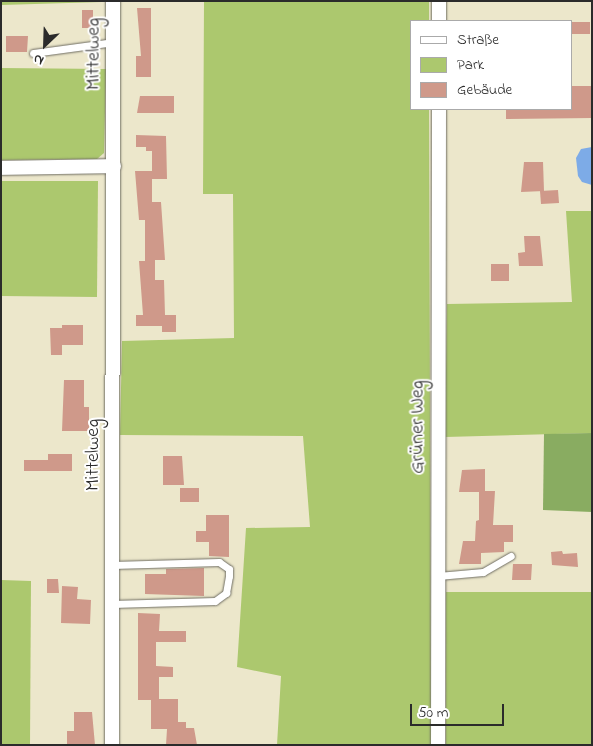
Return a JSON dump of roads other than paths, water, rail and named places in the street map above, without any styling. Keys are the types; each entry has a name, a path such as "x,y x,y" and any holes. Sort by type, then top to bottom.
{"street":[{"name":"Mittelweg","path":"112,745 113,1"},
{"path":"439,1 439,20"},
{"name":"Grüner Weg","path":"438,745 439,110"},
{"path":"1,168 114,166"}],"lane":[{"path":"34,53 114,42"},
{"path":"438,576 483,572 511,556"},
{"path":"112,565 219,562 229,569 229,576 226,593 215,600 112,604"}],"water":[{"path":"592,147 592,185 582,182 578,176 576,158 581,149"}]}
